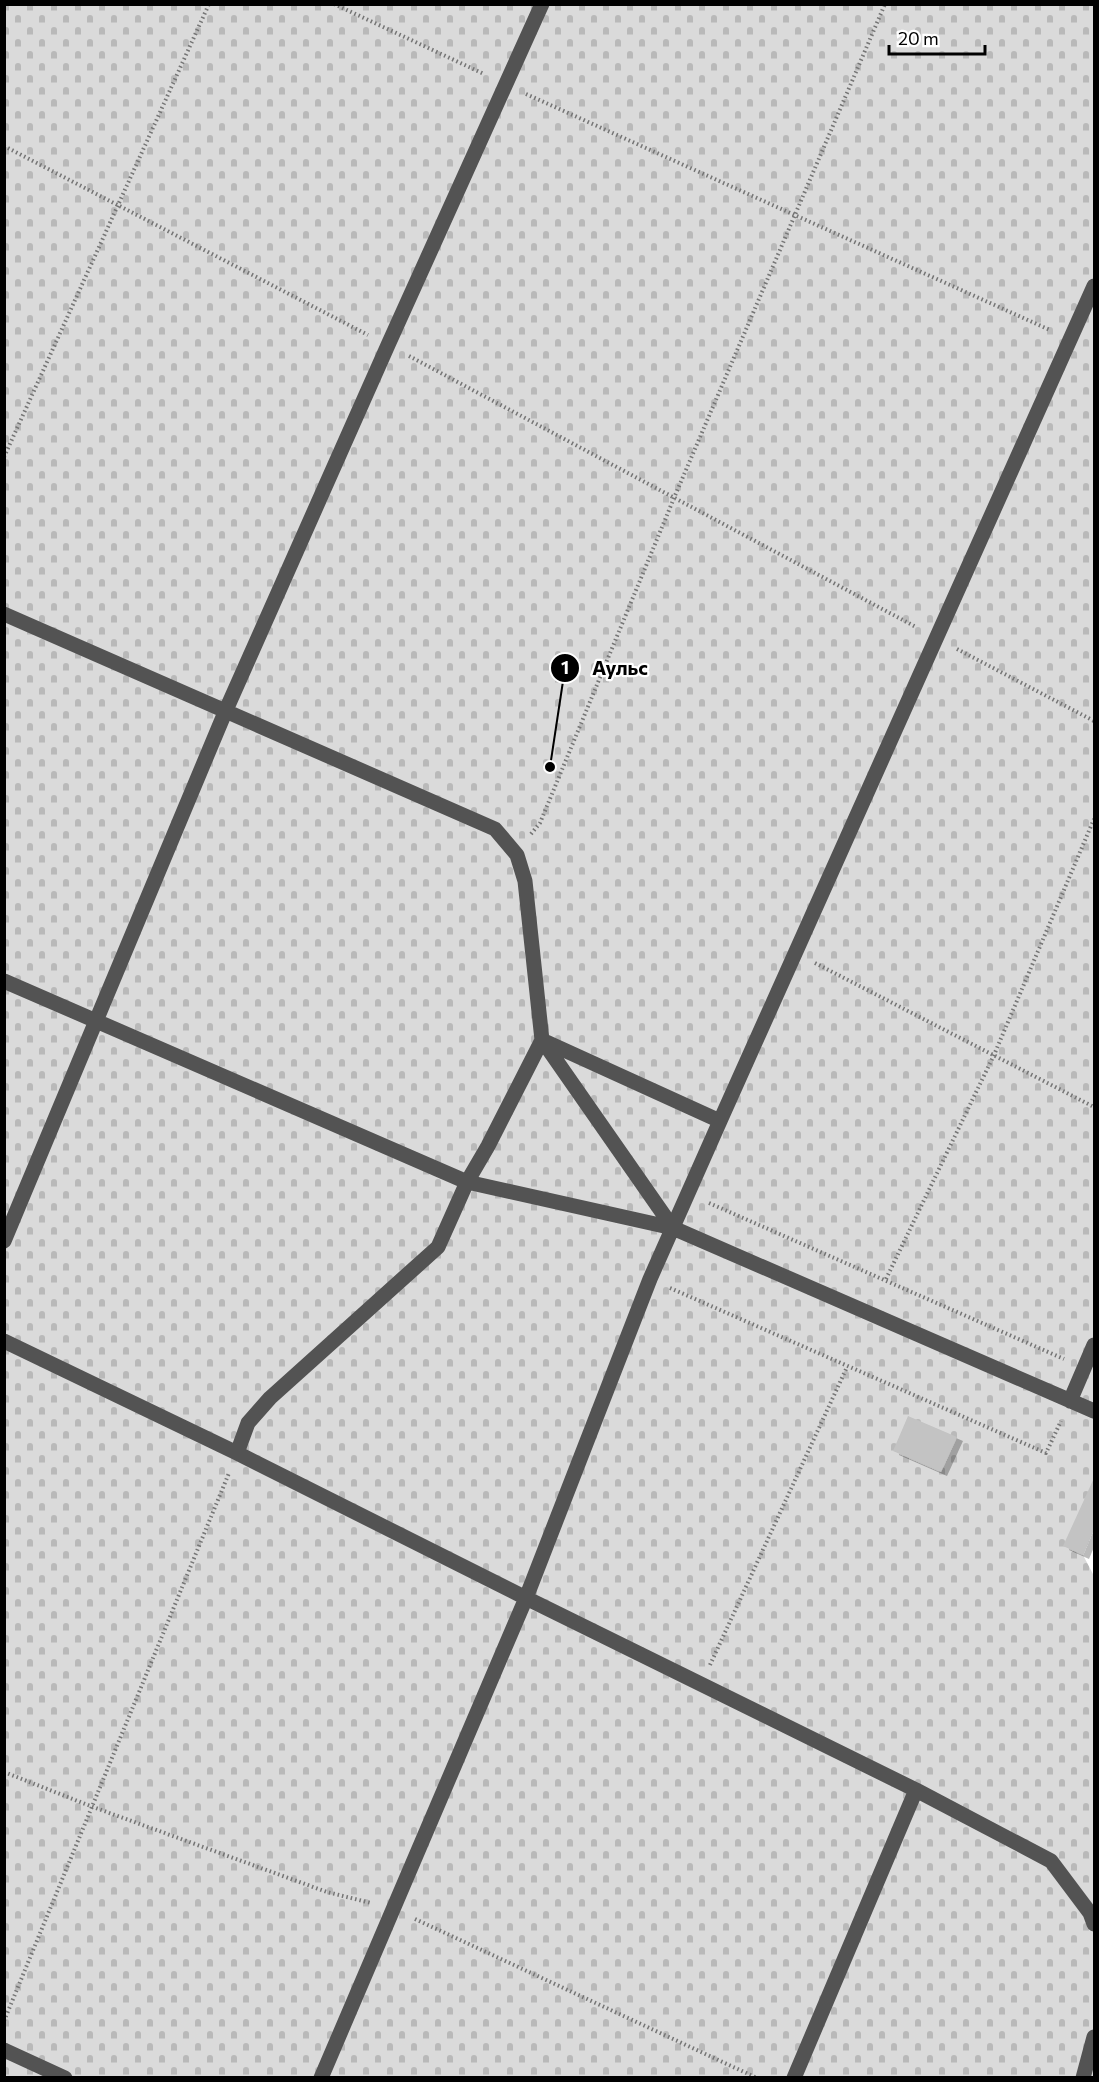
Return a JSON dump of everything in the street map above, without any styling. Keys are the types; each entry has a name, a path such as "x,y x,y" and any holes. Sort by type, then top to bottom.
{"lane":[{"path":"4,1241 226,710 542,4"},
{"path":"321,2078 526,1598 650,1279 1095,286"},
{"path":"4,614 495,829 517,855 525,880 542,1040 673,1228"},
{"path":"4,981 467,1182 673,1228 1095,1411"},
{"path":"542,1040 720,1121"},
{"path":"237,1453 248,1423 270,1398 438,1247 467,1182 542,1040"},
{"path":"4,1341 237,1453 916,1790 1051,1861 1090,1913 1095,1924"},
{"path":"1070,1401 1095,1345"},
{"path":"794,2078 916,1790"},
{"path":"1083,2078 1095,2037"},
{"path":"4,2050 65,2078"}],"path":[{"path":"4,457 209,4"},
{"path":"334,4 1071,339"},
{"path":"517,855 540,823 674,498 885,4"},
{"path":"4,146 388,345 1095,721"},
{"path":"886,1279 994,1055 1095,819"},
{"path":"796,952 1095,1107"},
{"path":"688,1194 886,1279 1084,1368"},
{"path":"650,1279 1046,1453 1070,1401"},
{"path":"701,1684 847,1367"},
{"path":"4,2022 237,1453"}],"green space":[{"path":"5,5 1094,5 1094,1529 1083,1555 1094,1576 1094,2077 5,2078"}],"building":[{"path":"908,1416 957,1437 941,1472 893,1451"},
{"path":"1094,1478 1094,1529 1083,1555 1063,1546"}],"place":[{"name":"Аульс","path":"550,767"}]}
